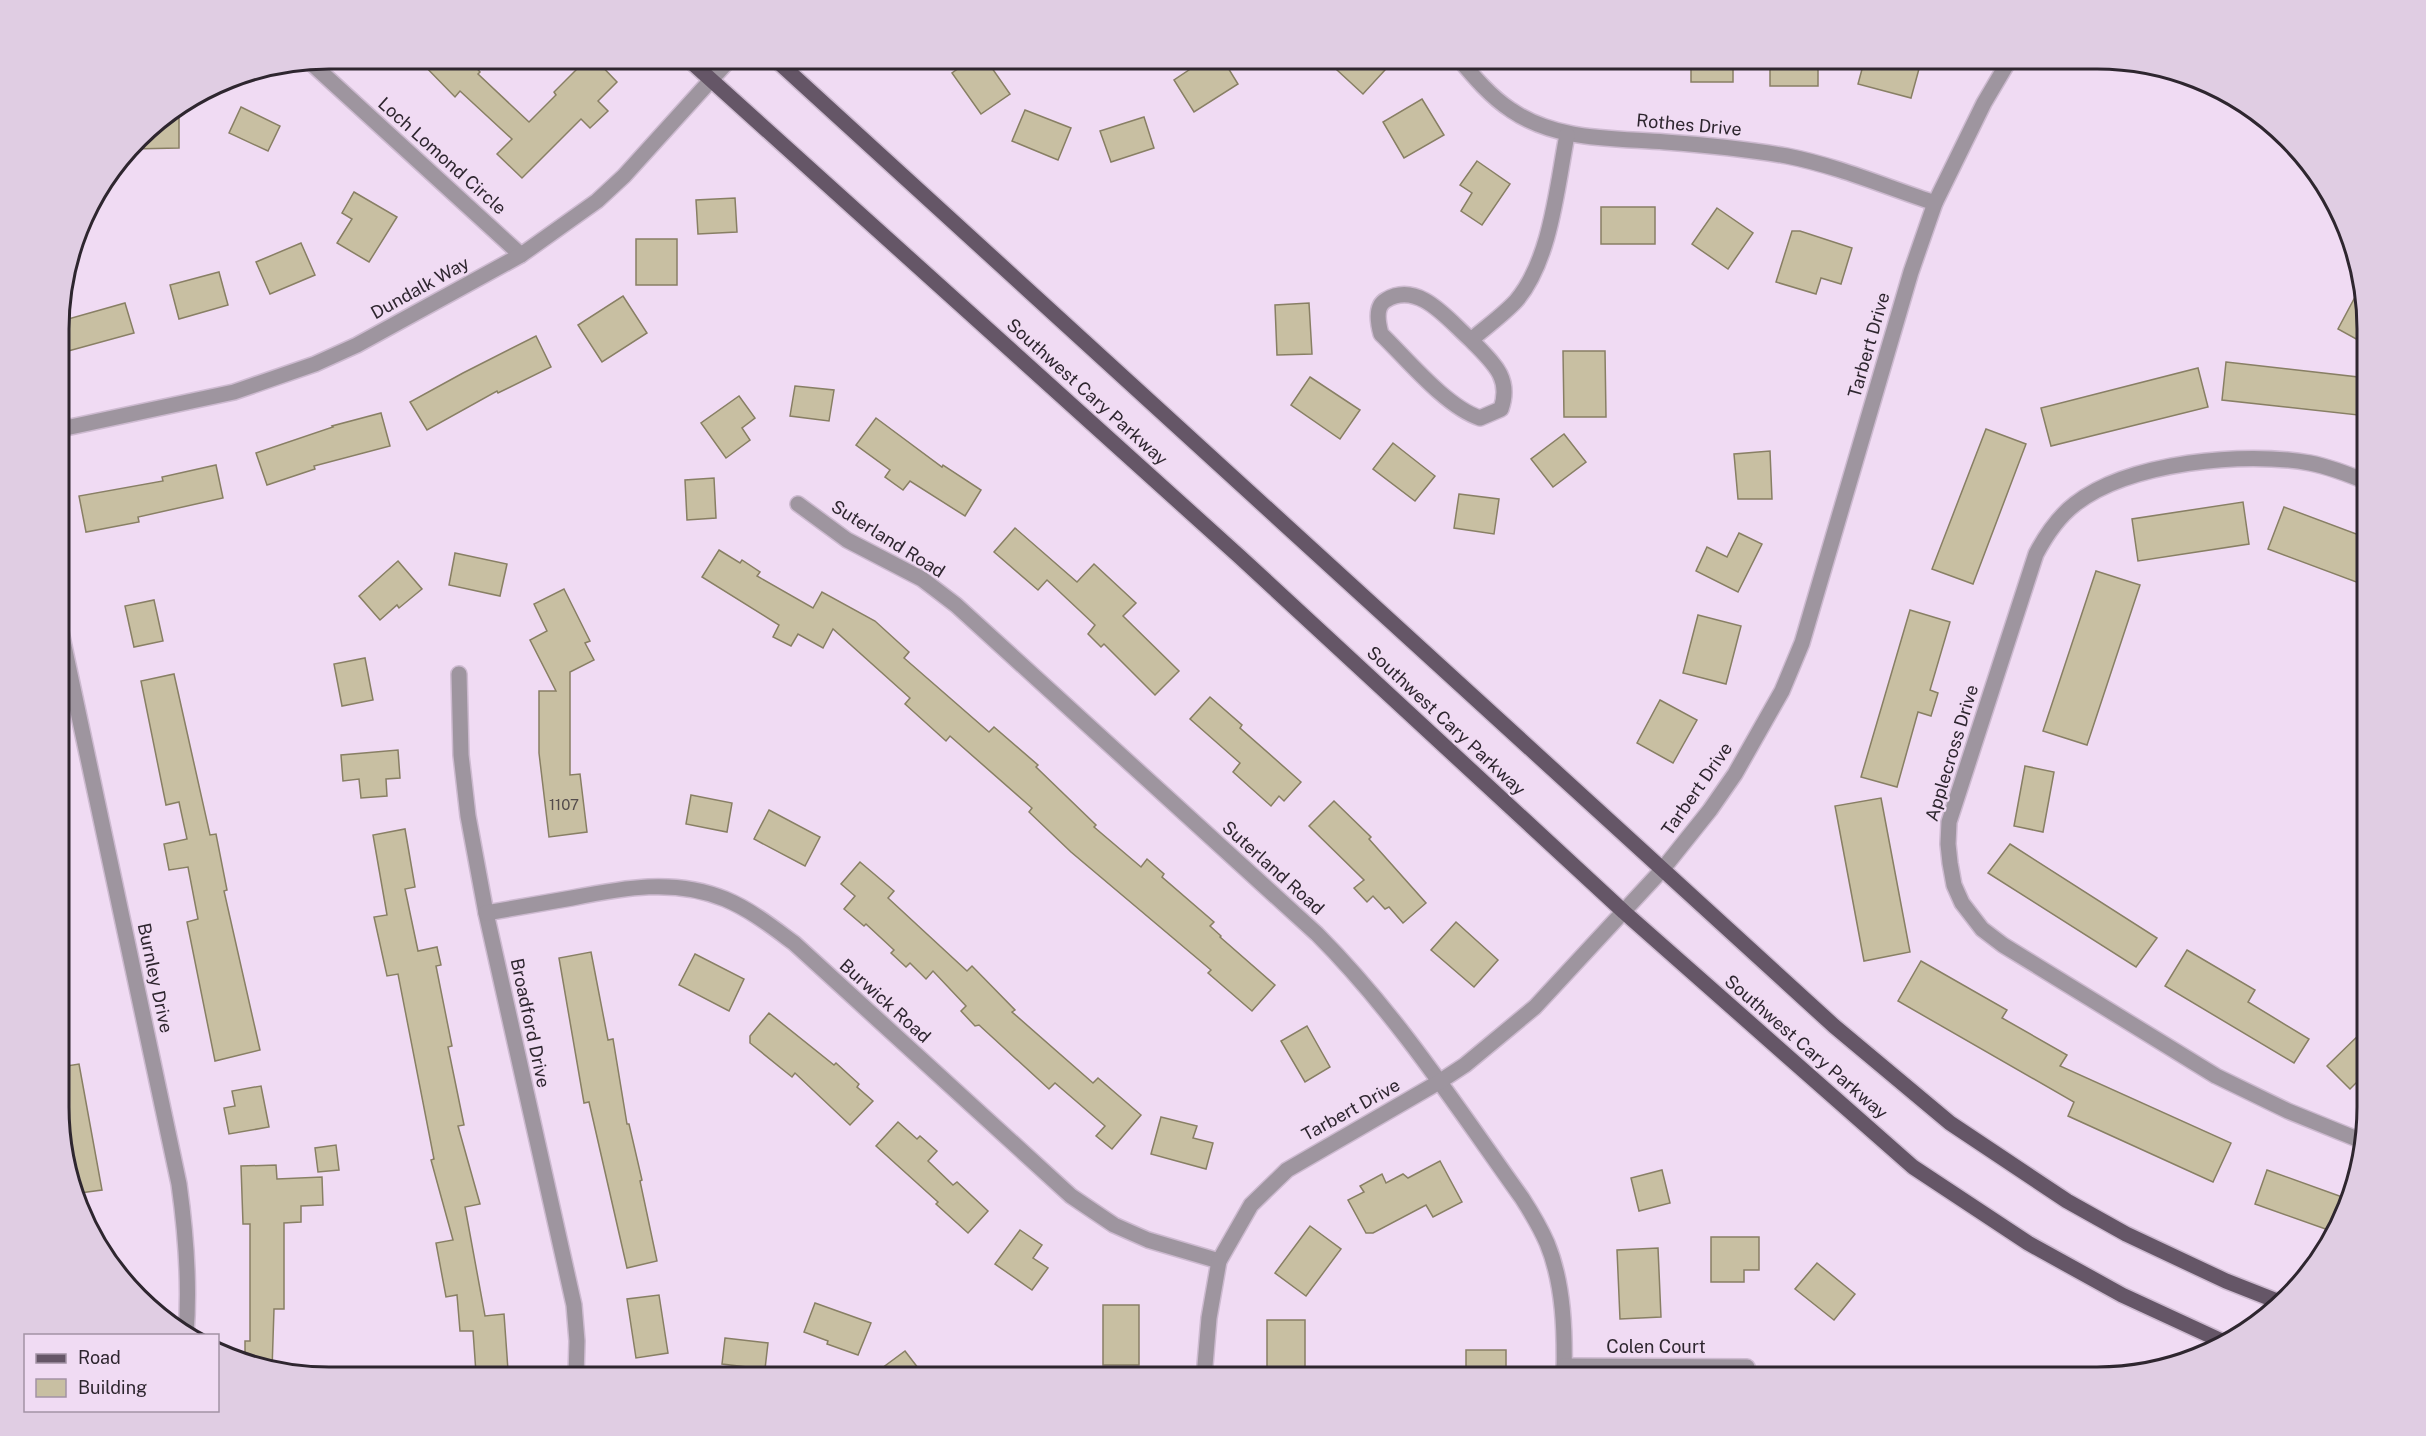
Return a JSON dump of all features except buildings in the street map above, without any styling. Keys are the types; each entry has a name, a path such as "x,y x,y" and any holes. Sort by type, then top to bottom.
{"main road":[{"name":"Southwest Cary Parkway","path":"700,69 1240,557 1624,912 1913,1167 2028,1243 2122,1294 2216,1338"},
{"name":"Southwest Cary Parkway","path":"787,69 1834,1026 1950,1123 2067,1201 2126,1234 2226,1281 2273,1299"}],"street":[{"name":"Dundalk Way","path":"69,427 234,392 304,369 357,345 521,255 562,228 611,188 720,69"},
{"name":"Rothes Drive","path":"1470,69 1496,99 1511,111 1567,135 1718,146 1790,157 1835,168 1935,202"},
{"name":"Tarbert Drive","path":"1205,1367 1209,1318 1219,1261 1251,1205 1287,1170 1465,1065 1535,1007 1662,870 1710,810 1734,774 1782,691 1793,667 1911,272 1935,202 1984,103 2004,69"},
{"name":"Loch Lomond Circle","path":"318,70 521,255"},
{"path":"1471,340 1516,301 1534,271 1551,218 1567,135"},
{"path":"1400,294 1413,294 1428,302 1471,340 1491,361 1503,379 1506,394 1501,409 1480,418 1467,414 1450,401 1381,334 1378,310 1384,301 1400,294"},
{"name":"Applecross Drive","path":"2355,1138 2288,1111 2216,1076 2003,945 1982,929 1962,903 1954,885 1948,844 1949,822 2036,554 2044,538 2074,504 2113,483 2145,472 2211,460 2278,459 2310,463 2357,478"},
{"name":"Suterland Road","path":"798,504 846,540 922,579 956,605 1317,934 1382,1004 1522,1198 1547,1243 1554,1262 1561,1300 1564,1367"},
{"name":"Burnley Drive","path":"69,669 179,1184 186,1233 187,1325"},
{"name":"Broadford Drive","path":"459,674 461,755 468,816 486,913 574,1305 576,1367"},
{"name":"Burwick Road","path":"486,913 619,889 657,885 694,890 724,898 755,913 794,943 1071,1196 1114,1225 1148,1240 1219,1261"},
{"name":"Colen Court","path":"1710,1367 1747,1366"}]}
